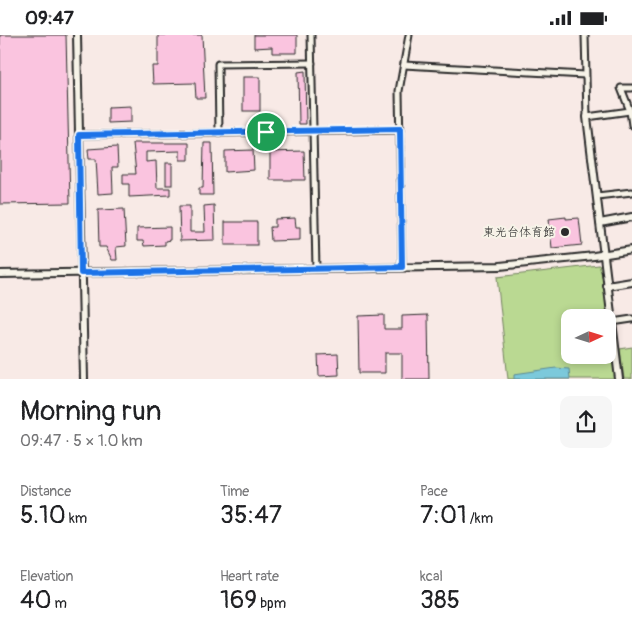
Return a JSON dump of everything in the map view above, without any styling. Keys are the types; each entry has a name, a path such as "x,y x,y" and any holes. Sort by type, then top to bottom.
{"street":[{"path":"77,35 84,379"},
{"path":"311,35 316,269"},
{"path":"402,267 399,91 409,35"},
{"path":"585,35 587,117 610,309"},
{"path":"219,133 218,64 312,63"},
{"path":"404,65 585,75"},
{"path":"632,88 621,88 630,111 632,125"},
{"path":"587,117 630,111"},
{"path":"79,135 400,129"},
{"path":"597,196 632,192"},
{"path":"600,223 632,217"},
{"path":"0,275 500,266 632,250"},
{"path":"607,286 632,282"},
{"path":"616,322 632,319"},
{"path":"616,355 619,379"}],"green space":[{"path":"599,265 604,282 607,309 561,309 561,364 614,364 616,379 508,379 497,277"},
{"path":"632,347 632,379 624,379 620,349"}],"water":[{"path":"556,368 569,369 570,379 514,379 514,374"}],"building":[{"path":"0,35 66,35 70,203 0,204"},
{"path":"158,35 202,35 205,98 196,98 195,83 153,84 152,66 158,66"},
{"path":"254,35 297,35 297,53 272,53 272,47 254,48"},
{"path":"305,71 306,124 299,124 298,72"},
{"path":"243,77 260,77 260,111 243,111"},
{"path":"131,106 131,122 108,123 108,107"},
{"path":"133,143 189,143 189,160 180,160 180,151 146,152 146,162 156,161 157,188 170,188 170,195 129,197 129,184 123,184 123,174 136,174"},
{"path":"204,143 212,143 213,195 199,195 199,188 203,188"},
{"path":"117,147 118,167 112,167 113,193 98,194 96,159 89,159 88,149"},
{"path":"253,150 254,170 225,172 225,151"},
{"path":"304,151 305,180 270,180 270,152"},
{"path":"166,163 172,163 172,185 166,185"},
{"path":"214,205 215,240 180,241 179,206 190,206 190,232 205,232 204,206"},
{"path":"124,209 126,246 116,247 117,260 112,260 106,247 99,247 98,210"},
{"name":"東光台体育館","path":"566,217 566,219 579,218 582,245 552,248 549,219"},
{"path":"295,218 296,227 300,227 300,240 271,241 270,227 275,227 275,219"},
{"path":"225,222 257,222 257,245 225,245"},
{"path":"170,227 170,240 165,241 165,245 144,246 143,241 137,241 137,228"},
{"path":"384,315 384,329 402,329 402,316 428,315 429,379 402,379 402,353 385,353 385,373 359,373 358,316"},
{"path":"338,354 339,375 319,376 318,355"}],"place":[{"name":"東光台体育館","path":"565,232"}],"route":[{"path":"400,129 402,267 81,273 79,135 266,132 400,129"}]}
